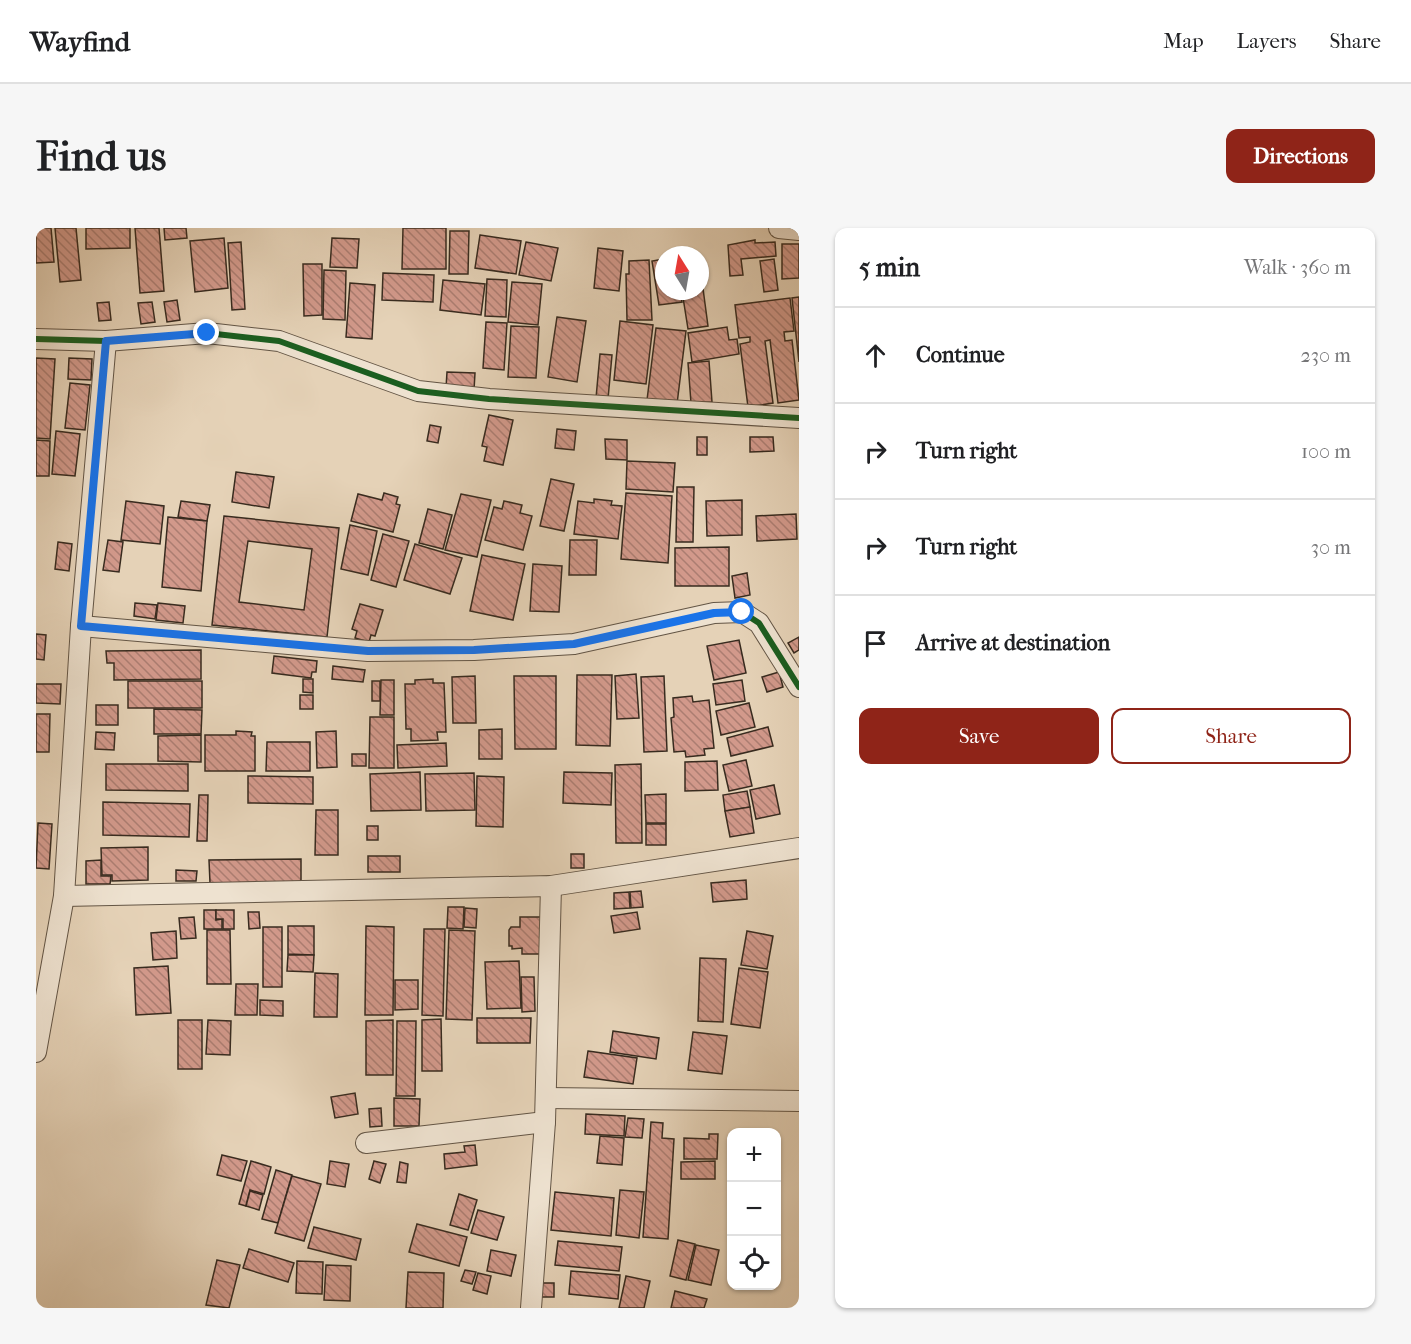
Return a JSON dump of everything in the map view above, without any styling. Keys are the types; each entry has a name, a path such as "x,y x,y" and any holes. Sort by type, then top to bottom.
{"street":[{"path":"779,228 799,230"},
{"path":"36,339 106,341 207,333 279,341 418,391 489,399 799,418"},
{"path":"36,1052 64,896 81,626 106,341"},
{"path":"81,626 368,651 474,650 574,644 714,613 742,612 759,623 799,687"},
{"path":"64,896 551,886 799,848"},
{"path":"531,1308 545,1122 551,886"},
{"path":"546,1098 799,1101"},
{"path":"366,1143 545,1122"}],"building":[{"path":"36,228 51,228 54,262 36,263"},
{"path":"55,228 76,228 81,280 60,282"},
{"path":"86,228 130,228 130,248 86,249"},
{"path":"135,228 159,228 164,291 140,293"},
{"path":"164,228 186,228 187,238 165,240"},
{"path":"403,228 446,228 446,269 402,269"},
{"path":"450,231 469,231 468,274 449,274"},
{"path":"480,235 521,241 516,274 475,268"},
{"path":"224,238 228,288 195,292 190,241"},
{"path":"332,238 359,239 357,268 330,267"},
{"path":"755,240 755,243 775,242 776,256 741,259 743,275 730,276 728,245"},
{"path":"241,242 245,309 232,310 228,243"},
{"path":"526,242 558,248 551,281 519,275"},
{"path":"782,244 799,244 799,278 782,279"},
{"path":"598,248 623,251 619,291 594,288"},
{"path":"774,259 778,290 764,292 760,261"},
{"path":"649,260 652,320 627,320 626,274 629,274 629,261"},
{"path":"655,260 655,280 652,261"},
{"path":"303,264 322,264 322,315 304,316"},
{"path":"324,270 346,271 345,320 323,319"},
{"path":"383,273 434,275 433,302 382,300"},
{"path":"487,279 507,280 506,317 485,316"},
{"path":"443,280 485,284 481,315 440,310"},
{"path":"512,282 542,284 538,325 508,322"},
{"path":"350,283 375,285 372,339 346,337"},
{"path":"799,297 799,362 792,298"},
{"path":"790,298 794,331 784,332 785,341 792,340 799,400 778,403 770,340 765,341 773,403 748,407 740,344 750,342 750,337 739,338 735,305"},
{"path":"177,300 180,320 167,322 164,302"},
{"path":"658,300 682,300 682,302 659,305"},
{"path":"683,300 705,300 708,326 688,329"},
{"path":"109,302 111,320 99,321 97,303"},
{"path":"152,302 155,322 141,324 138,303"},
{"path":"557,317 586,321 577,382 548,377"},
{"path":"620,321 653,325 646,384 614,380"},
{"path":"486,322 507,323 504,370 483,368"},
{"path":"511,326 539,327 536,378 508,377"},
{"path":"727,327 729,340 737,339 739,354 692,362 688,333"},
{"path":"656,328 686,331 677,404 647,400"},
{"path":"600,354 612,355 608,399 596,398"},
{"path":"36,358 55,359 50,439 36,438"},
{"path":"69,358 92,359 91,380 68,379"},
{"path":"709,361 712,402 691,403 688,363"},
{"path":"447,372 475,373 474,390 446,388"},
{"path":"70,383 90,385 85,430 65,428"},
{"path":"489,415 513,420 503,465 484,461 487,447 482,446"},
{"path":"430,425 441,427 438,443 427,441"},
{"path":"557,429 576,431 574,450 555,448"},
{"path":"56,431 80,434 75,476 52,474"},
{"path":"697,437 707,437 707,455 697,455"},
{"path":"750,437 773,437 774,451 750,452"},
{"path":"605,439 627,440 627,460 606,459"},
{"path":"36,440 50,441 49,476 36,476"},
{"path":"627,461 675,463 673,492 626,489"},
{"path":"236,472 274,477 269,508 232,502"},
{"path":"551,479 574,484 564,531 540,526"},
{"path":"677,487 694,487 693,542 676,542"},
{"path":"384,493 398,497 396,504 400,505 393,532 351,521 358,494 382,500"},
{"path":"626,493 672,496 668,563 621,559"},
{"path":"461,494 491,500 477,557 445,550"},
{"path":"594,499 612,501 611,505 622,506 618,539 574,534 578,501 594,503"},
{"path":"742,500 742,535 707,536 706,501"},
{"path":"126,501 164,506 160,544 121,540"},
{"path":"181,501 210,505 207,521 178,517"},
{"path":"504,501 522,505 520,513 532,516 523,550 485,540 494,507 502,509"},
{"path":"428,509 452,515 443,549 419,543"},
{"path":"796,514 797,539 757,541 756,516"},
{"path":"224,516 339,528 327,637 212,625","holes":["248,541 312,549 304,610 239,602"]},
{"path":"168,517 207,521 201,591 162,587"},
{"path":"350,525 377,531 368,575 341,569"},
{"path":"383,534 409,541 396,587 371,580"},
{"path":"108,540 123,542 119,572 103,570"},
{"path":"570,540 597,540 596,575 569,575"},
{"path":"58,542 72,544 69,571 55,569"},
{"path":"415,544 462,558 450,594 404,580"},
{"path":"729,547 729,586 675,586 675,548"},
{"path":"482,555 525,564 513,620 470,611"},
{"path":"533,564 562,566 559,612 530,611"},
{"path":"747,573 750,595 735,598 732,576"},
{"path":"135,603 157,605 155,619 134,616"},
{"path":"158,603 185,606 183,623 156,620"},
{"path":"360,604 383,610 375,636 371,635 369,642 355,638 357,631 352,629"},
{"path":"36,634 46,635 44,660 36,659"},
{"path":"799,637 799,650 794,653 788,643"},
{"path":"739,640 746,673 714,680 707,646"},
{"path":"201,650 201,679 114,680 114,663 107,663 106,651"},
{"path":"274,656 317,661 316,672 312,672 311,678 272,673"},
{"path":"333,666 365,670 363,682 332,679"},
{"path":"779,672 783,687 767,692 762,677"},
{"path":"636,674 639,718 617,719 615,676"},
{"path":"577,675 612,675 610,746 576,745"},
{"path":"475,676 476,723 453,723 452,677"},
{"path":"514,676 556,676 556,749 515,749"},
{"path":"664,676 667,751 644,752 641,677"},
{"path":"303,679 313,679 313,693 303,692"},
{"path":"433,679 433,683 444,683 446,732 437,732 438,740 411,741 411,729 406,729 405,684 415,684 415,680"},
{"path":"381,680 394,680 394,715 380,715"},
{"path":"742,680 745,701 716,705 713,684"},
{"path":"128,681 202,681 202,708 128,708"},
{"path":"372,681 380,681 380,701 372,701"},
{"path":"36,684 61,684 60,704 36,703"},
{"path":"300,695 313,695 313,709 300,709"},
{"path":"692,696 693,702 709,700 714,748 704,749 705,755 686,757 685,751 674,752 671,718 674,717 673,698"},
{"path":"749,703 755,727 721,735 716,711"},
{"path":"96,705 118,705 118,725 96,725"},
{"path":"154,709 202,710 201,734 154,734"},
{"path":"36,714 50,714 49,752 36,752"},
{"path":"370,717 394,717 394,768 369,768"},
{"path":"768,727 773,746 731,756 727,738"},
{"path":"502,729 502,759 479,759 479,730"},
{"path":"236,731 252,732 251,736 255,736 255,771 205,771 205,735 236,735"},
{"path":"336,731 337,767 317,768 316,732"},
{"path":"96,732 115,733 114,750 95,749"},
{"path":"201,735 201,762 158,761 158,736"},
{"path":"267,742 310,742 310,771 266,771"},
{"path":"446,743 447,766 398,768 397,745"},
{"path":"352,754 366,754 366,766 352,766"},
{"path":"746,760 752,786 729,791 723,765"},
{"path":"717,761 718,790 685,791 685,762"},
{"path":"106,764 188,764 188,791 106,790"},
{"path":"641,764 642,843 616,843 615,765"},
{"path":"420,772 421,810 371,811 370,774"},
{"path":"564,772 612,773 611,805 563,803"},
{"path":"474,773 475,810 426,811 425,774"},
{"path":"248,776 313,777 313,804 248,803"},
{"path":"477,776 504,777 503,827 476,826"},
{"path":"774,785 780,814 756,819 750,790"},
{"path":"747,791 750,807 725,811 723,795"},
{"path":"666,794 666,823 646,823 645,795"},
{"path":"199,795 208,795 207,841 197,841"},
{"path":"103,802 190,804 189,837 103,835"},
{"path":"750,807 754,833 730,837 725,811"},
{"path":"316,810 338,810 338,855 315,855"},
{"path":"38,823 52,824 49,869 36,868"},
{"path":"646,824 666,824 666,845 646,845"},
{"path":"367,826 378,826 378,840 367,840"},
{"path":"148,847 148,880 112,881 112,875 102,875 101,848"},
{"path":"571,854 584,854 584,868 571,868"},
{"path":"368,856 400,856 400,872 368,872"},
{"path":"301,859 301,882 210,883 209,860"},
{"path":"101,860 101,876 111,876 110,884 86,884 86,861"},
{"path":"176,870 197,871 196,881 176,881"},
{"path":"746,880 747,899 713,902 711,883"},
{"path":"641,891 643,907 631,908 630,892"},
{"path":"629,892 630,908 614,909 614,893"},
{"path":"448,907 464,907 463,929 447,928"},
{"path":"465,908 477,909 476,928 464,927"},
{"path":"204,910 216,910 216,920 222,919 222,929 204,929"},
{"path":"216,910 234,910 234,929 223,929 223,919 216,919"},
{"path":"248,912 259,912 260,928 249,929"},
{"path":"637,912 640,929 614,933 611,916"},
{"path":"194,917 196,938 181,939 179,918"},
{"path":"520,917 541,917 541,954 522,954 522,948 512,949 512,946 509,946 509,930 511,927 520,927"},
{"path":"288,926 314,926 314,955 288,954"},
{"path":"366,926 394,927 393,1015 365,1015"},
{"path":"263,927 282,927 282,987 263,987"},
{"path":"424,929 445,929 443,1016 422,1015"},
{"path":"207,930 230,930 231,984 207,984"},
{"path":"449,930 475,931 472,1020 446,1019"},
{"path":"176,931 177,958 153,960 151,933"},
{"path":"747,931 773,936 767,969 741,965"},
{"path":"288,955 314,955 313,972 287,971"},
{"path":"700,958 726,959 723,1022 698,1021"},
{"path":"519,961 521,1008 487,1009 485,962"},
{"path":"168,966 171,1013 136,1015 134,968"},
{"path":"739,968 768,972 760,1028 731,1024"},
{"path":"315,973 338,974 337,1017 314,1017"},
{"path":"521,977 534,977 535,1011 522,1012"},
{"path":"395,980 418,980 418,1009 395,1010"},
{"path":"236,984 258,984 257,1015 235,1015"},
{"path":"260,1000 283,1001 283,1016 260,1015"},
{"path":"477,1018 531,1018 530,1043 477,1043"},
{"path":"441,1019 442,1071 422,1071 422,1020"},
{"path":"178,1020 202,1020 202,1069 178,1069"},
{"path":"208,1020 231,1021 230,1055 206,1054"},
{"path":"393,1020 393,1075 366,1075 366,1021"},
{"path":"397,1021 416,1021 415,1096 396,1096"},
{"path":"613,1031 659,1038 656,1059 610,1052"},
{"path":"693,1032 727,1036 722,1074 688,1070"},
{"path":"588,1051 637,1058 633,1084 584,1077"},
{"path":"355,1093 358,1114 335,1118 331,1097"},
{"path":"394,1098 420,1099 419,1126 394,1126"},
{"path":"381,1108 382,1126 370,1127 369,1109"},
{"path":"586,1114 625,1116 624,1136 585,1134"},
{"path":"628,1118 644,1119 642,1138 625,1137"},
{"path":"651,1122 663,1123 662,1138 674,1139 668,1239 643,1237"},
{"path":"709,1134 718,1134 717,1159 684,1159 684,1138 709,1139"},
{"path":"600,1136 624,1138 622,1165 597,1163"},
{"path":"475,1145 477,1165 445,1169 444,1154 465,1152 464,1146"},
{"path":"222,1155 247,1161 241,1181 217,1175"},
{"path":"251,1161 271,1167 264,1194 250,1190 246,1206 239,1204"},
{"path":"330,1161 349,1164 345,1187 327,1184"},
{"path":"374,1161 386,1164 380,1183 369,1179"},
{"path":"715,1161 715,1179 681,1179 681,1162"},
{"path":"400,1162 408,1164 406,1183 397,1182"},
{"path":"276,1170 292,1175 278,1223 262,1219"},
{"path":"292,1176 321,1184 304,1241 275,1233"},
{"path":"620,1190 644,1192 639,1238 616,1235"},
{"path":"250,1191 263,1195 259,1210 246,1206"},
{"path":"555,1192 614,1198 611,1236 551,1230"},
{"path":"459,1194 477,1200 468,1230 450,1225"},
{"path":"478,1210 504,1217 497,1240 471,1233"},
{"path":"417,1224 467,1237 459,1266 409,1252"},
{"path":"314,1227 361,1239 356,1260 308,1248"},
{"path":"678,1240 695,1244 686,1280 670,1276"},
{"path":"558,1241 622,1247 619,1271 555,1265"},
{"path":"696,1245 719,1250 711,1285 688,1280"},
{"path":"249,1249 294,1263 288,1282 243,1268"},
{"path":"491,1250 516,1255 511,1276 487,1271"},
{"path":"217,1260 240,1265 229,1308 206,1305"},
{"path":"297,1261 323,1262 322,1294 296,1293"},
{"path":"326,1265 351,1266 350,1301 324,1300"},
{"path":"465,1270 476,1272 472,1284 461,1281"},
{"path":"571,1271 620,1275 618,1299 569,1294"},
{"path":"408,1272 444,1273 443,1308 406,1308"},
{"path":"478,1273 491,1276 487,1294 473,1290"},
{"path":"626,1276 650,1281 644,1308 619,1308"},
{"path":"541,1283 554,1283 554,1297 541,1297"},
{"path":"675,1291 707,1299 704,1308 671,1308"}],"cycle path":[{"path":"36,339 106,341 207,333 279,341 418,391 489,399 799,418"},
{"path":"81,626 368,651 474,650 574,644 714,613 742,612 759,623 799,687"}],"route":[{"path":"207,333 106,341 81,626 368,651 474,650 574,644 714,613 742,612"}]}
